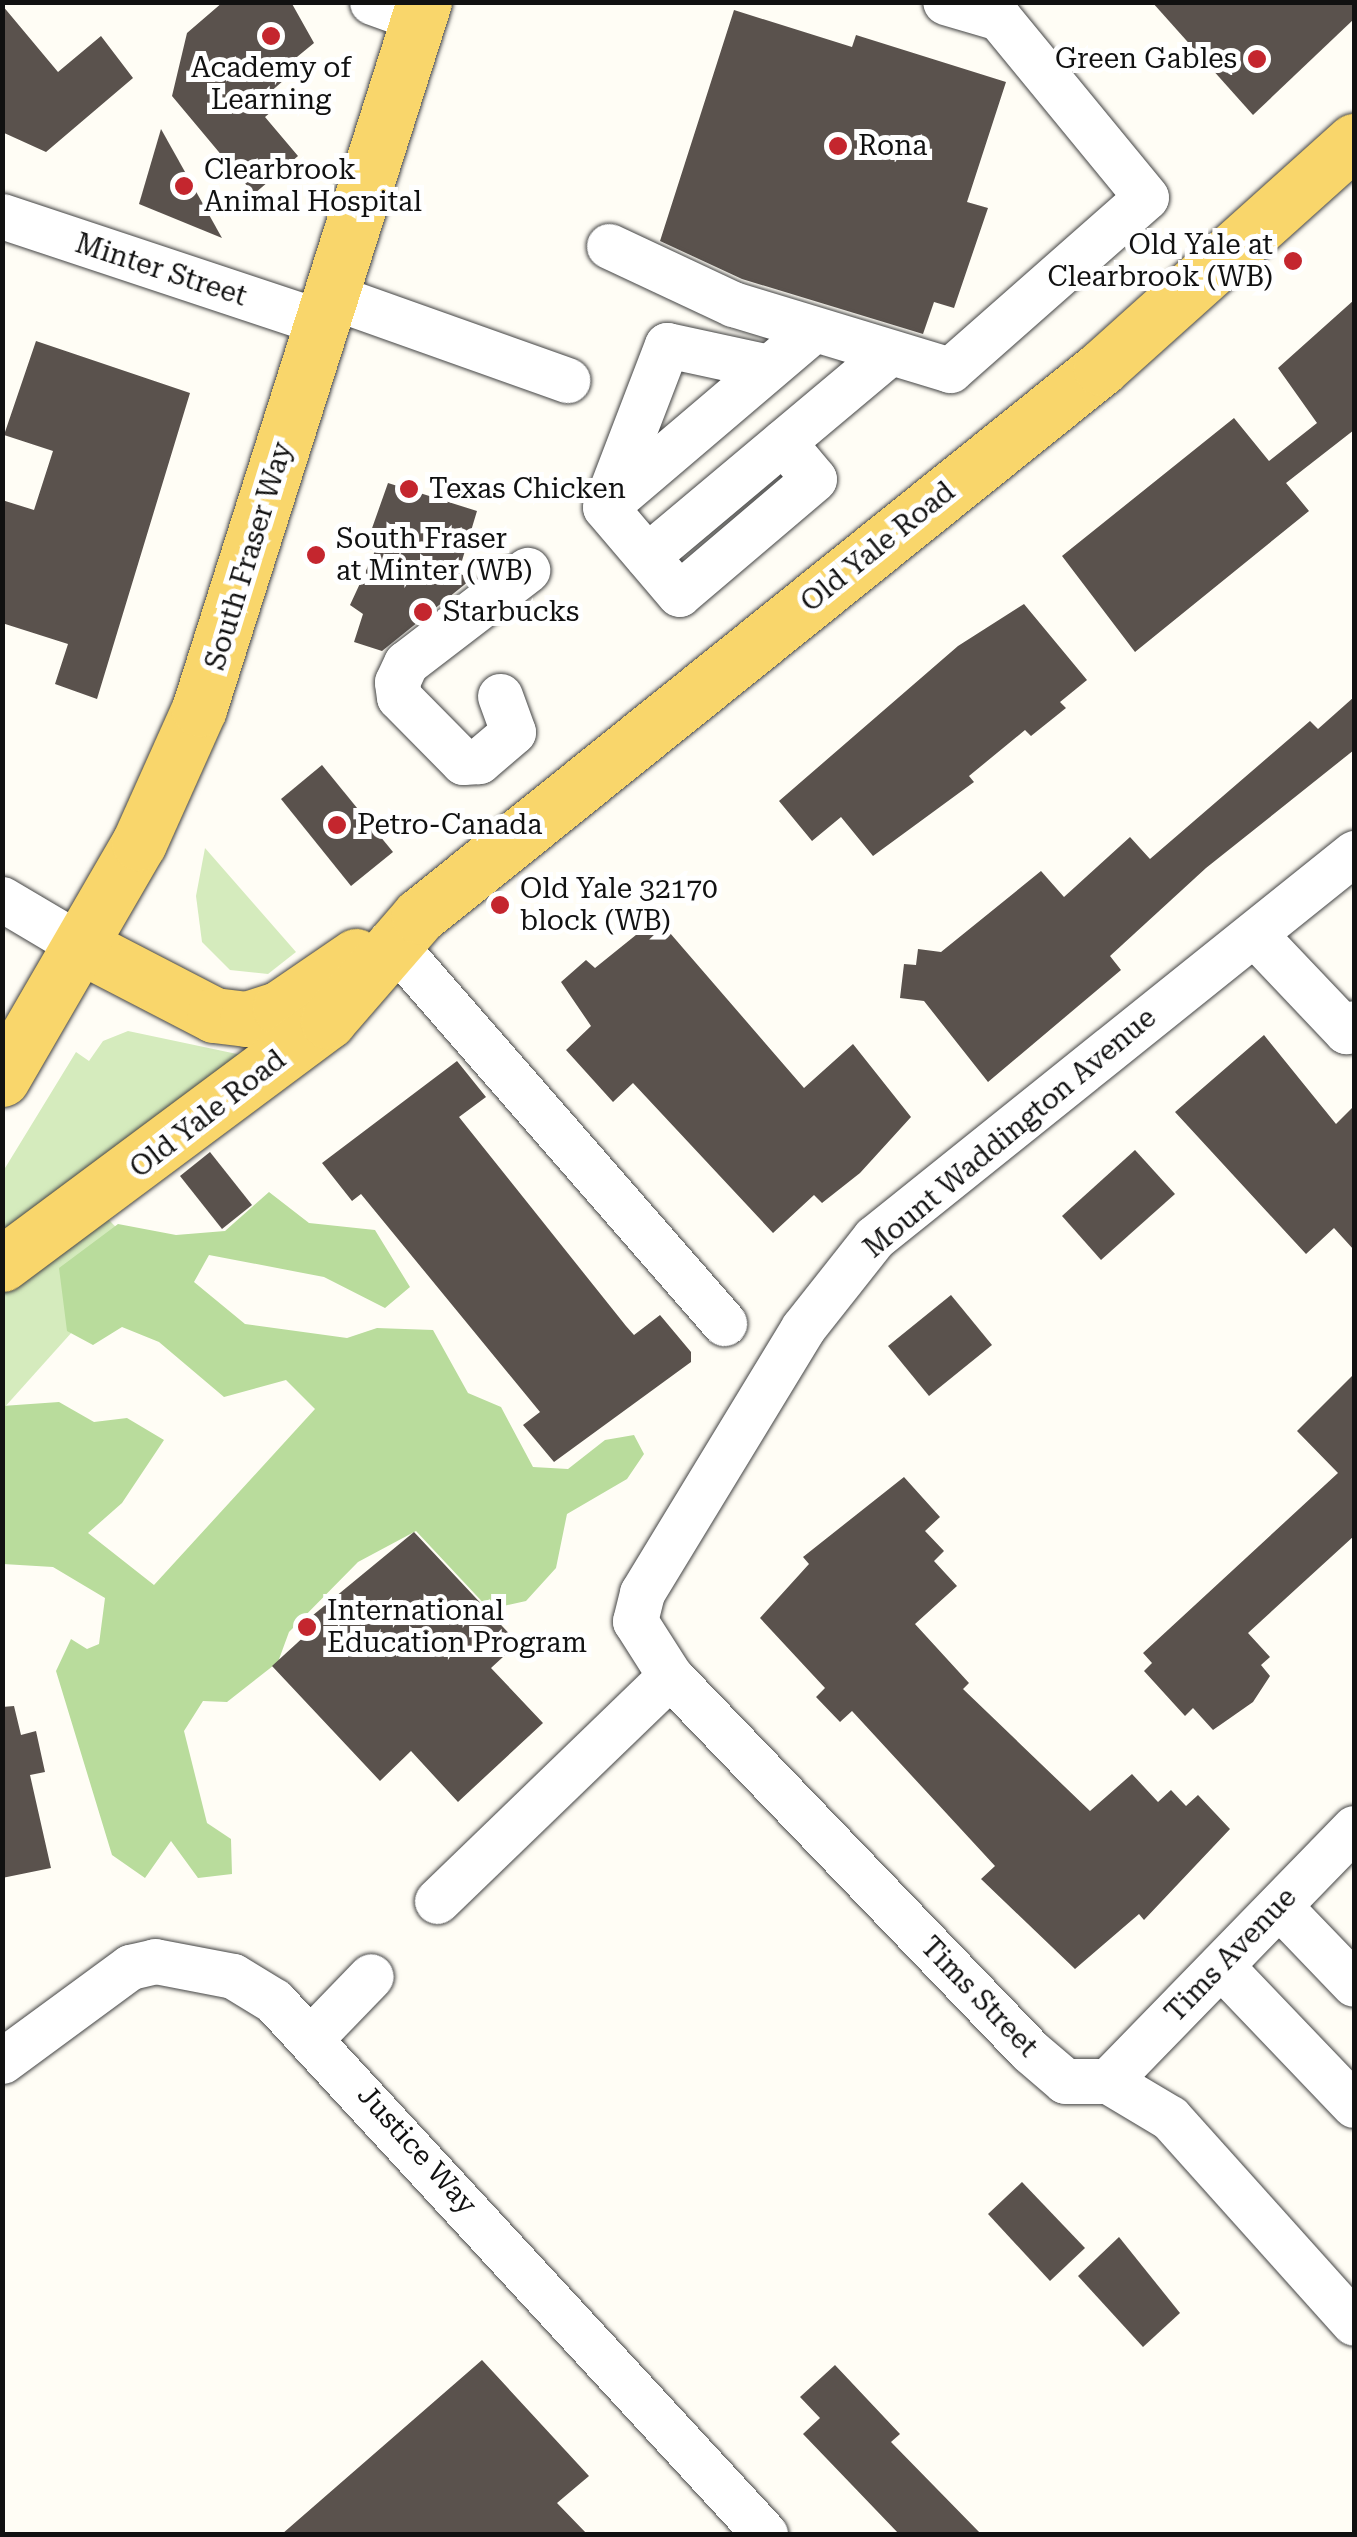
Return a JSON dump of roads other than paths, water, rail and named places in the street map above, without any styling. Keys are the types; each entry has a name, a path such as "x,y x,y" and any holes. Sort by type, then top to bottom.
{"main road":[{"name":"South Fraser Way","path":"2,1079 139,843 225,641 326,309 405,8"},
{"name":"Old Yale Road","path":"81,946 214,1015 248,1019 390,941 1101,368 1354,141"},
{"name":"Old Yale Road","path":"2,1264 328,1020 390,941"}],"street":[{"path":"609,246 813,330 950,370 1146,196 999,18 944,2"},
{"name":"Minter Street","path":"2,216 567,380"},
{"path":"605,507 813,330"},
{"path":"605,507 667,345 769,367"},
{"path":"605,507 647,556 888,354"},
{"path":"500,696 513,732 491,754 463,762 445,753 397,682 406,663 527,570"},
{"name":"Mount Waddington Avenue","path":"635,1620 642,1593 803,1328 874,1238 1354,853"},
{"path":"2,900 81,946"},
{"path":"1254,934 1346,1031 1354,1023"},
{"path":"390,941 724,1323"},
{"name":"Tims Street","path":"635,1620 670,1676 1030,2051 1065,2081 1108,2081 1170,2118 1354,2323"},
{"path":"437,1902 670,1676"},
{"name":"Tims Avenue","path":"1108,2081 1354,1828"},
{"path":"1279,1906 1354,1984"},
{"name":"Justice Way","path":"2,2061 130,1967 155,1961 233,1976 313,2036 765,2534"},
{"path":"1221,1966 1354,2105"},
{"path":"313,2036 371,1976"}],"place":[{"name":"Academy of Learning","path":"271,36"},
{"name":"Green Gables","path":"1257,59"},
{"name":"Rona","path":"838,146"},
{"name":"Clearbrook Animal Hospital","path":"184,186"},
{"name":"Old Yale at Clearbrook (WB)","path":"1293,261"},
{"name":"Texas Chicken","path":"409,489"},
{"name":"South Fraser at Minter (WB)","path":"316,555"},
{"name":"Starbucks","path":"423,612"},
{"name":"Petro-Canada","path":"337,825"},
{"name":"Old Yale 32170 block (WB)","path":"500,905"},
{"name":"International Education Program","path":"307,1627"}]}
